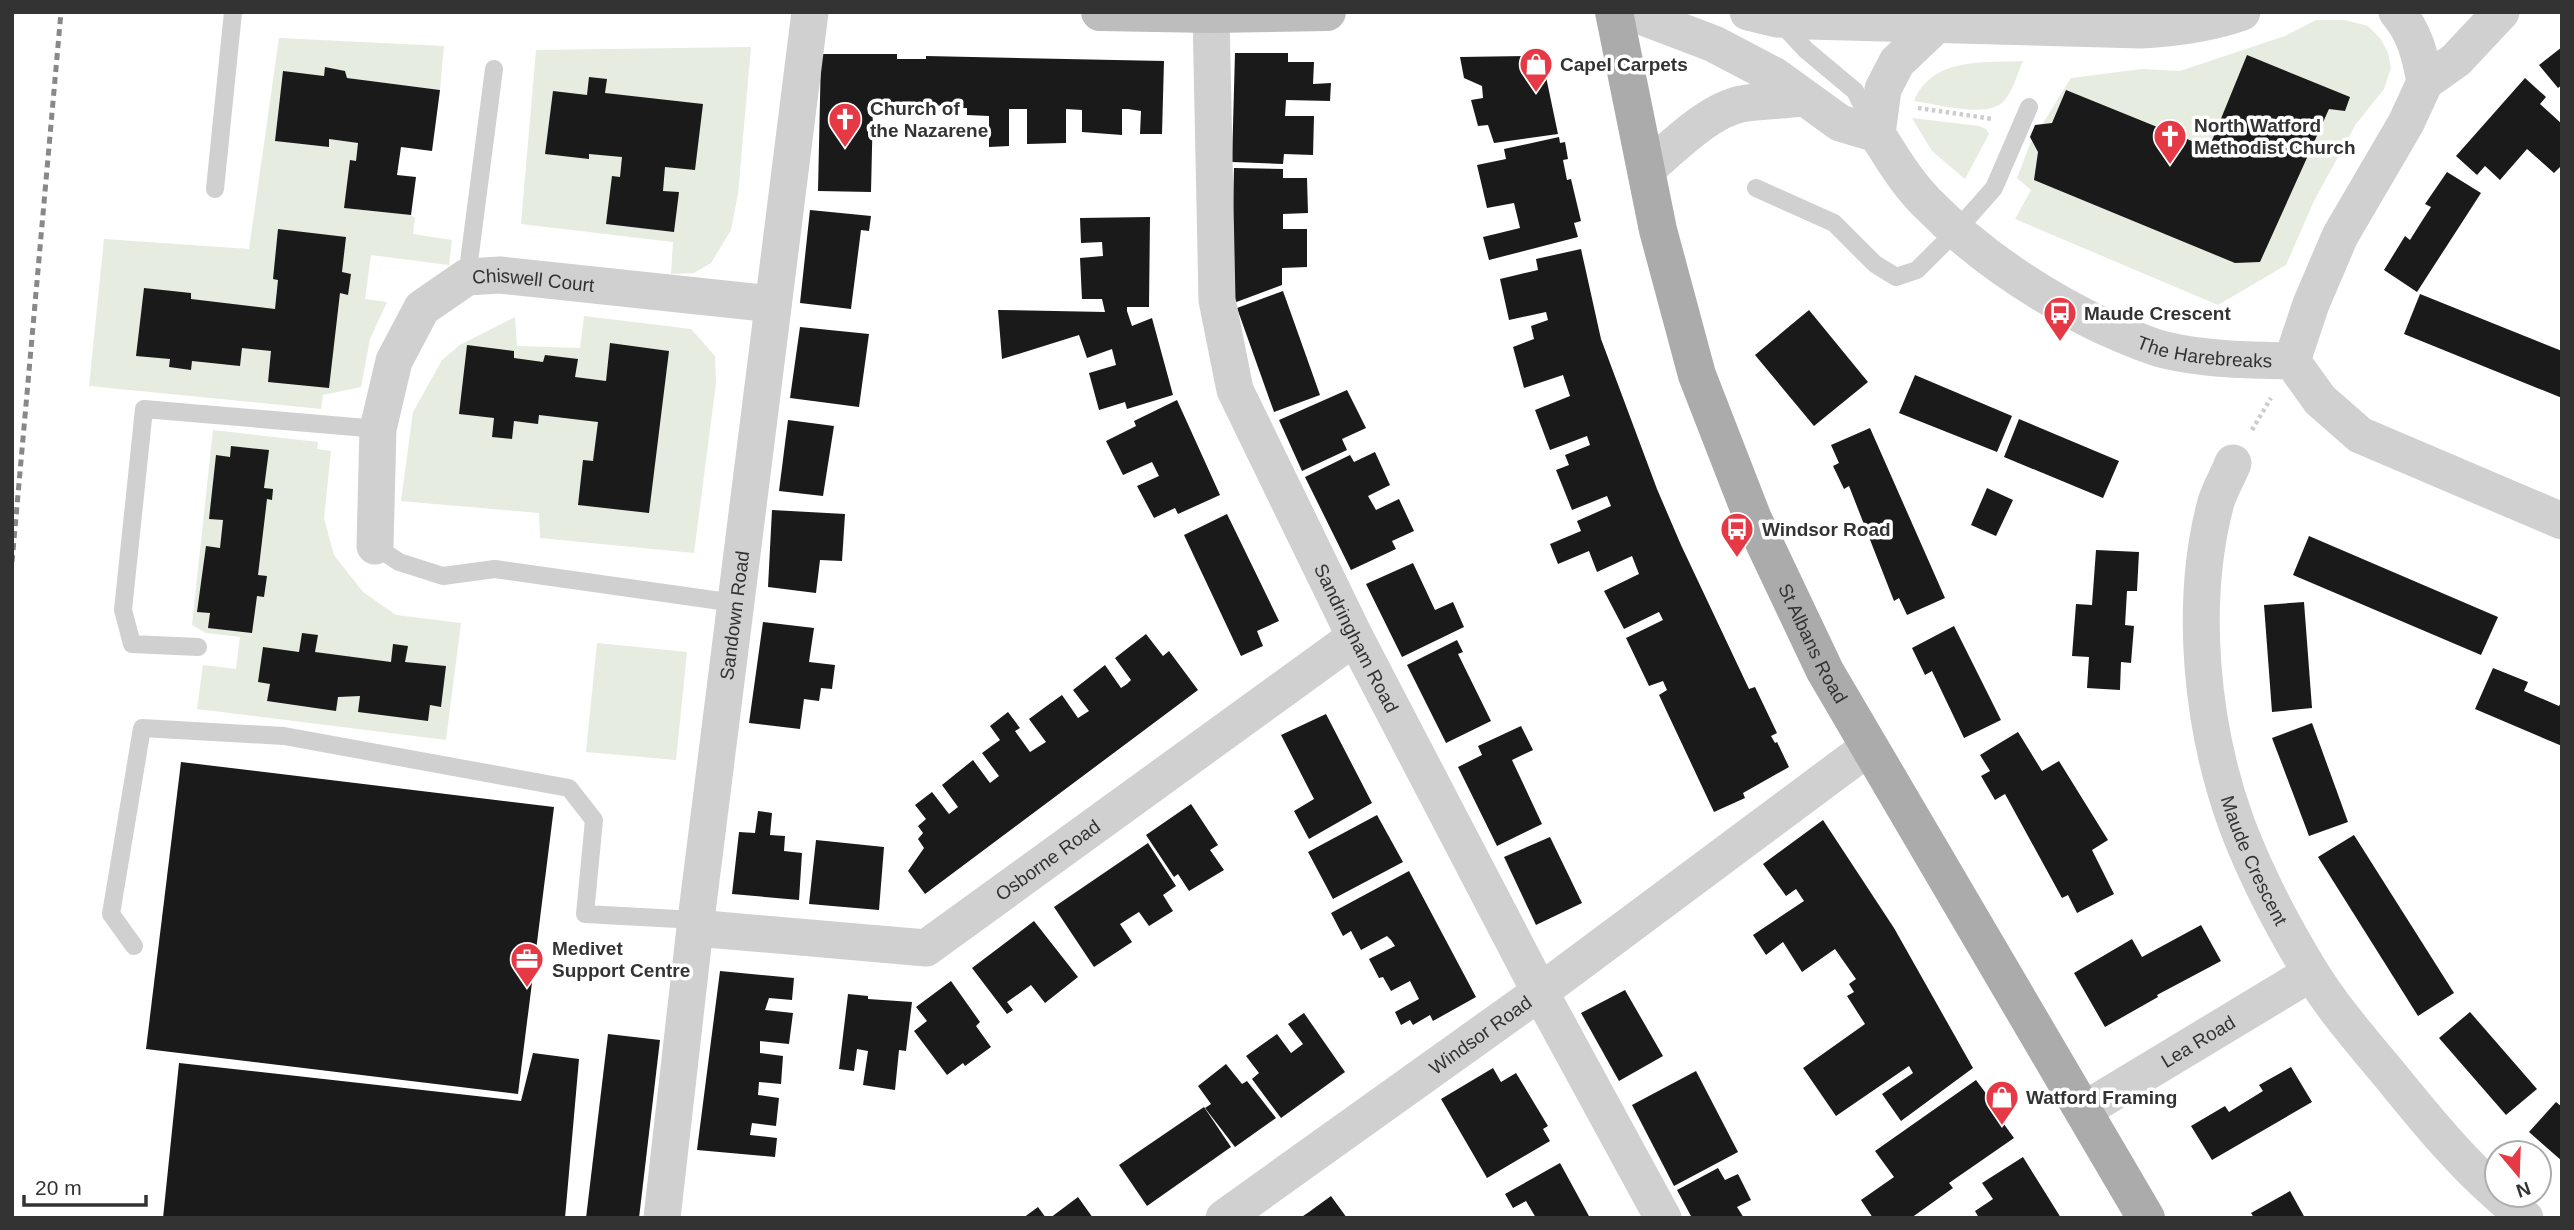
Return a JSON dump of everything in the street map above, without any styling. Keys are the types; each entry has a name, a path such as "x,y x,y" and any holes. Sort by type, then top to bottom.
{"main road":[{"name":"St Albans Road","path":"1614,12 1658,230 1702,387 1753,519 1825,671 2146,1218"}],"street":[{"name":"Sandown Road","path":"662,1218 735,603 810,12"},
{"path":"1100,12 1327,12"},
{"path":"1630,12 1714,44 1774,76 1840,123 1879,119 1883,89 1897,62 1936,25"},
{"path":"1762,15 1936,25 2141,30 2219,21 2242,12"},
{"path":"2397,12 2416,43 2425,82"},
{"path":"2292,361 2311,304 2340,236 2406,122 2425,82 2456,60 2501,12"},
{"name":"Sandringham Road","path":"1211,14 1217,300 1235,390 1355,636 1540,992 1663,1218"},
{"path":"1647,169 1690,132 1723,111 1743,103 1802,98"},
{"name":"The Harebreaks","path":"1879,119 1897,167 1925,202 1956,231 2034,289 2070,310 2162,349 2203,358 2292,361 2320,400 2360,435 2562,521"},
{"name":"Chiswell Court","path":"375,546 378,429 394,361 422,308 467,277 500,275 773,304"},
{"name":"Maude Crescent","path":"2233,463 2217,500 2207,550 2202,609 2204,682 2214,747 2236,823 2259,878 2311,973 2423,1116 2483,1181"},
{"name":"Osborne Road","path":"696,924 926,948 1355,636"},
{"name":"Windsor Road","path":"1224,1218 1540,992 1868,747"},
{"name":"Lea Road","path":"2084,1110 2311,973"}],"lane":[{"path":"215,189 233,12"},
{"name":"The Harebreaks","path":"1762,15 1855,91 1879,119"},
{"path":"467,277 494,69"},
{"path":"1756,188 1834,223 1875,264 1896,277 1917,270 1994,188 2029,107"},
{"path":"198,647 132,645 123,610 144,409 378,429"},
{"path":"375,546 399,562 443,576 495,569 735,603"},
{"path":"134,946 111,914 142,728 284,736 569,788 594,820 585,914 696,924"}],"path":[{"path":"1879,119 1983,117 2021,126"},
{"path":"2233,463 2292,361"}],"shaded area":[{"path":"2316,20 2345,20 2368,26 2381,39 2391,68 2384,89 2356,124 2314,201 2286,265 2218,305 2015,219 2031,190 2017,178 2030,144 2071,78 2142,69 2180,71 2285,36"},
{"path":"279,38 444,46 440,90 347,78 345,71 326,68 324,76 283,72 276,141 328,147 329,139 358,143 356,161 350,161 344,208 411,215 415,218 413,234 452,240 449,265 371,255 365,299 387,302 370,339 361,387 323,395 321,409 89,386 104,239 249,249"},
{"path":"751,47 738,194 731,230 711,263 694,273 671,274 673,242 521,224 536,50"},
{"path":"2023,61 2010,92 1997,106 1974,110 1914,101 1922,87 1933,76 1946,70 1976,63"},
{"path":"1912,118 1986,129 1989,134 1965,179 1932,151"},
{"path":"584,316 691,329 715,356 716,383 694,553 540,538 539,513 401,501 413,412 442,360 460,345 515,317 517,346 580,348"},
{"path":"213,430 318,442 317,449 331,451 324,518 334,555 363,592 396,615 461,623 446,740 197,709 203,665 236,669 240,637 206,633 192,625"},
{"path":"597,643 687,652 676,760 586,752"}],"building":[{"path":"2562,47 2562,85 2558,88 2539,65"},
{"path":"1235,53 1288,53 1288,62 1314,62 1313,84 1331,83 1330,101 1286,100 1285,116 1314,116 1313,155 1284,154 1283,164 1232,162"},
{"path":"821,54 897,54 897,59 926,59 926,56 1164,61 1162,134 1140,134 1141,111 1128,109 1122,109 1122,135 1082,132 1082,110 1066,109 1066,143 1027,144 1027,109 1009,109 1009,146 989,147 989,116 967,115 967,108 929,105 929,112 914,114 900,113 900,106 873,106 871,192 818,191"},
{"name":"North Watford Methodist Church","path":"2247,55 2350,97 2345,111 2329,109 2260,262 2235,263 2034,180 2038,152 2030,137 2035,125 2052,123 2066,90 2209,148"},
{"path":"1526,56 1545,72 1558,134 1494,143 1488,125 1478,126 1471,100 1483,98 1482,86 1464,78 1460,57"},
{"path":"325,67 345,71 347,78 440,90 432,151 401,147 397,175 416,177 411,215 344,208 350,160 356,161 358,143 329,139 329,147 275,141 283,71 324,76"},
{"path":"589,77 607,79 605,93 703,104 695,170 665,167 663,191 679,192 674,232 606,224 612,176 620,177 622,157 589,154 589,159 545,154 553,91 587,95"},
{"path":"2525,78 2546,97 2540,104 2562,124 2562,165 2554,173 2527,149 2500,180 2485,166 2477,175 2456,156"},
{"path":"1559,137 1560,143 1565,142 1568,159 1563,160 1567,180 1571,179 1581,221 1574,223 1578,237 1489,260 1483,237 1520,228 1514,203 1487,208 1477,165 1506,159 1504,149"},
{"path":"1234,168 1283,169 1283,178 1307,178 1308,213 1283,214 1283,229 1307,229 1307,267 1282,268 1282,285 1231,304"},
{"path":"2447,172 2481,193 2417,292 2384,270 2405,236 2410,240 2431,207 2425,204"},
{"path":"810,210 871,216 869,231 861,230 851,309 800,303"},
{"path":"1150,217 1149,307 1127,307 1127,311 1132,326 1152,318 1173,395 1127,409 1125,402 1099,410 1089,373 1116,365 1112,349 1087,358 1079,335 1002,359 998,310 1105,312 1102,299 1082,299 1080,258 1103,256 1102,242 1081,243 1080,218"},
{"path":"278,229 346,237 342,272 351,274 348,295 340,293 329,388 268,382 271,351 242,348 240,366 192,361 191,370 169,367 170,359 136,356 144,288 191,293 191,299 275,309 278,280 273,279"},
{"path":"1581,249 1601,339 1657,489 1749,689 1755,687 1777,733 1771,736 1775,743 1777,742 1789,767 1743,793 1745,798 1714,812 1659,695 1667,690 1663,681 1649,686 1626,638 1663,620 1659,612 1624,629 1604,591 1639,574 1632,556 1597,572 1589,551 1558,564 1550,544 1581,531 1577,521 1611,506 1607,496 1572,510 1556,470 1569,465 1565,455 1590,445 1587,436 1550,450 1535,410 1570,396 1563,375 1524,388 1513,347 1534,339 1531,326 1548,320 1546,312 1509,320 1500,279 1538,270 1536,259"},
{"path":"1283,291 1320,395 1274,412 1237,308"},
{"path":"2420,294 2562,351 2562,398 2404,334"},
{"path":"1809,310 1868,382 1814,426 1755,355"},
{"path":"800,327 869,334 859,407 790,398"},
{"path":"610,343 669,351 649,513 578,505 583,460 593,461 598,422 539,415 538,424 514,421 512,439 492,437 494,418 459,414 467,345 514,351 514,358 543,362 545,355 578,359 575,377 606,381"},
{"path":"1915,375 2012,416 1997,452 1899,413"},
{"path":"1347,390 1366,428 1342,439 1347,450 1302,471 1279,420"},
{"path":"1177,400 1220,495 1178,514 1175,508 1154,518 1137,486 1159,476 1152,462 1123,475 1106,441 1136,426 1134,421"},
{"path":"2019,419 2119,461 2103,498 2004,457"},
{"path":"788,420 834,426 823,496 779,491"},
{"path":"1870,428 1945,598 1907,615 1899,598 1894,601 1849,486 1844,489 1833,466 1839,463 1831,445"},
{"path":"231,446 269,450 264,488 273,489 272,500 267,499 258,575 267,576 264,597 257,596 252,633 208,628 210,613 197,612 206,546 220,548 223,520 209,519 216,455 230,457"},
{"path":"1375,452 1390,485 1368,496 1376,510 1399,499 1414,531 1392,541 1396,549 1351,570 1305,477 1350,455 1354,462"},
{"path":"1987,488 2013,500 1996,536 1971,525"},
{"path":"772,510 845,514 842,561 820,560 816,593 768,587"},
{"path":"1227,514 1279,621 1257,631 1263,646 1241,656 1184,535"},
{"path":"2309,536 2498,617 2481,655 2293,575"},
{"path":"2096,550 2139,552 2137,591 2127,591 2125,625 2134,626 2131,663 2121,662 2120,690 2087,688 2089,657 2072,656 2076,604 2092,605"},
{"path":"1413,563 1435,610 1453,602 1464,627 1402,657 1366,584"},
{"path":"2304,602 2312,708 2272,712 2264,605"},
{"path":"763,622 814,628 809,662 835,665 832,689 821,688 819,701 804,699 800,729 749,723"},
{"path":"1954,626 2001,720 1964,738 1932,671 1925,675 1912,648"},
{"path":"302,633 318,635 315,652 391,662 393,644 408,646 405,662 446,666 441,707 430,705 428,721 358,712 360,696 338,697 336,711 267,701 270,684 258,682 263,647 299,652"},
{"path":"1146,634 1163,656 1169,651 1198,690 925,894 908,871 924,848 918,839 923,833 918,826 926,819 915,805 932,792 949,814 958,807 942,785 973,760 990,783 999,776 982,753 1000,740 990,726 1008,712 1020,728 1015,731 1030,752 1046,742 1029,719 1062,695 1078,718 1089,711 1073,690 1105,665 1121,688 1127,684 1131,680 1115,658"},
{"path":"1457,640 1463,652 1458,654 1491,721 1446,743 1407,665"},
{"path":"2493,668 2528,682 2524,691 2559,706 2562,700 2562,746 2475,709"},
{"path":"1326,714 1372,803 1309,839 1294,811 1314,799 1281,735"},
{"path":"2312,723 2348,822 2309,836 2272,738"},
{"path":"1521,726 1533,750 1512,760 1542,824 1497,846 1458,767 1482,755 1478,746"},
{"path":"2018,732 2042,771 2059,761 2108,840 2092,850 2114,894 2077,913 2068,895 2062,898 2005,794 1995,800 1981,776 1990,771 1980,755"},
{"path":"181,762 554,807 518,1094 146,1049"},
{"path":"1191,804 1218,845 1210,850 1224,870 1189,891 1178,874 1174,877 1146,835"},
{"path":"758,811 772,813 770,835 785,836 784,851 802,853 799,900 732,894 739,832 755,833"},
{"path":"1377,815 1403,862 1333,899 1308,852"},
{"path":"1823,820 1894,928 1973,1068 1901,1121 1882,1094 1913,1073 1909,1066 1836,1116 1803,1068 1865,1024 1847,996 1854,992 1849,984 1856,979 1835,949 1802,972 1783,942 1766,955 1753,935 1804,901 1796,889 1786,896 1763,864"},
{"path":"2354,835 2454,993 2418,1016 2318,857"},
{"path":"1550,837 1582,903 1536,925 1504,857"},
{"path":"816,840 884,847 879,910 809,904"},
{"path":"1148,843 1176,886 1163,895 1173,911 1149,926 1139,912 1120,924 1132,942 1094,967 1054,907"},
{"path":"1409,871 1476,997 1433,1021 1430,1015 1413,1025 1410,1020 1401,1025 1395,1012 1419,999 1410,981 1391,991 1383,977 1379,978 1369,959 1395,946 1387,936 1361,950 1351,931 1343,936 1331,913"},
{"path":"1034,921 1078,977 1045,1003 1031,985 1007,1002 1013,1010 1007,1014 972,968"},
{"path":"2201,925 2221,961 2105,1027 2074,973 2132,939 2142,957"},
{"path":"720,971 794,978 792,1000 769,998 765,1010 793,1013 789,1044 760,1041 760,1053 783,1056 781,1084 759,1082 758,1095 779,1098 776,1126 752,1123 750,1135 777,1138 775,1157 697,1150"},
{"path":"951,981 980,1022 976,1026 991,1047 947,1075 914,1031 927,1021 916,1007"},
{"path":"1625,990 1663,1056 1619,1081 1581,1013"},
{"path":"848,994 868,996 868,999 912,1002 906,1051 899,1050 895,1090 863,1085 868,1051 857,1049 854,1071 839,1069"},
{"path":"2470,1012 2537,1089 2506,1115 2439,1038"},
{"path":"1304,1013 1345,1072 1281,1118 1252,1079 1259,1073 1246,1056 1277,1034 1291,1053 1303,1044 1288,1024"},
{"path":"608,1034 660,1040 639,1218 586,1218"},
{"path":"533,1053 579,1059 565,1218 163,1218 179,1063 521,1101"},
{"path":"1226,1064 1242,1084 1247,1081 1276,1118 1235,1147 1205,1108 1211,1104 1198,1086"},
{"path":"2291,1067 2312,1102 2212,1160 2191,1126 2225,1106 2229,1112 2263,1091 2259,1085"},
{"path":"1493,1068 1501,1082 1516,1073 1548,1126 1543,1129 1550,1141 1487,1178 1441,1099"},
{"path":"1696,1071 1738,1152 1674,1186 1632,1105"},
{"path":"1976,1080 2014,1138 1949,1183 1953,1188 1911,1218 1873,1218 1861,1200 1894,1177 1875,1151"},
{"path":"2556,1102 2562,1107 2562,1161 2553,1153 2553,1139 2537,1139 2529,1132"},
{"path":"1204,1107 1231,1147 1147,1206 1119,1165"},
{"path":"2023,1157 2061,1218 1979,1218 1975,1211 1993,1199 1982,1183"},
{"path":"1560,1163 1590,1218 1536,1218 1526,1201 1513,1208 1505,1194"},
{"path":"1718,1168 1725,1180 1738,1174 1751,1200 1737,1207 1744,1218 1692,1218 1677,1190"},
{"path":"2290,1191 2305,1218 2254,1218 2251,1213"},
{"path":"1331,1196 1347,1218 1300,1218 1309,1212"},
{"path":"1078,1197 1093,1218 1050,1218"},
{"path":"1038,1207 1046,1218 1023,1218"}],"railway":[{"path":"12,562 61,12"}],"place":[{"name":"Capel Carpets","path":"1536,94"},
{"name":"Church of the Nazarene","path":"845,149"},
{"name":"North Watford Methodist Church","path":"2170,166"},
{"name":"Maude Crescent","path":"2060,343"},
{"name":"Windsor Road","path":"1737,559"},
{"name":"Medivet Support Centre","path":"527,989"},
{"name":"Watford Framing","path":"2002,1127"}]}
